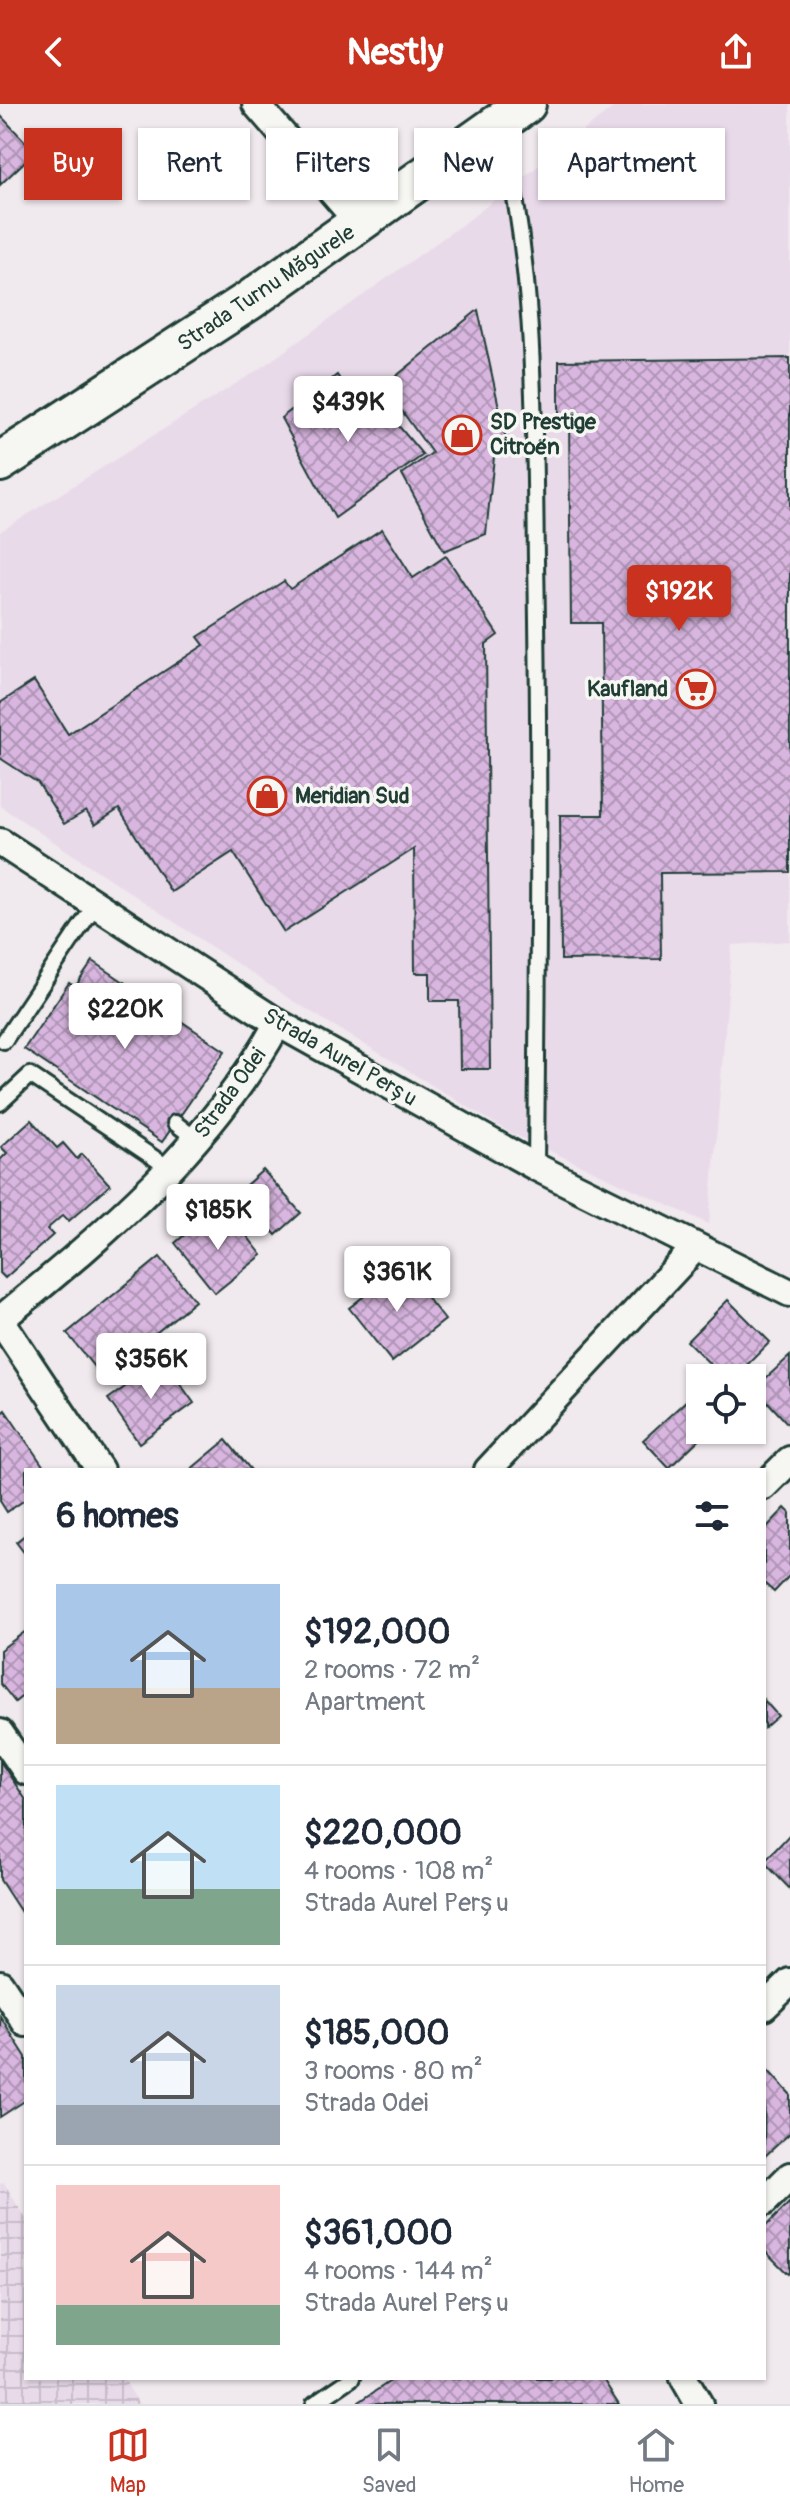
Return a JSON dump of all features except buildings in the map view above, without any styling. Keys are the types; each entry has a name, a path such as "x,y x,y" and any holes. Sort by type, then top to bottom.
{"main road":[{"name":"Strada Turnu Măgurele","path":"0,462 178,348 360,224 512,114"}],"street":[{"path":"256,104 360,224"},
{"name":"Strada Aurel Perșu","path":"3,849 278,1023 536,1167 790,1293"},
{"name":"Strada Odei","path":"0,1320 172,1170 237,1089 278,1023"},
{"path":"490,1468 695,1248"},
{"path":"0,1320 99,1468"},
{"path":"766,1484 790,1460"},
{"path":"0,1733 24,1768"},
{"path":"766,2005 790,1982"},
{"path":"0,1984 24,2020"},
{"path":"766,2200 790,2176"},
{"path":"685,2380 699,2404"}],"lane":[{"path":"512,114 534,429 539,754 536,1167"},
{"path":"4,1041 95,905"},
{"path":"0,1103 30,1075 172,1170"},
{"path":"175,1123 197,1140"},
{"path":"314,2404 349,2380"}],"shaded area":[{"path":"618,104 790,104 790,941 732,945 709,1224 509,1132 290,999 0,806 0,532 261,368 494,200 522,200 522,179 538,166 538,200 725,200 725,128 587,128"},
{"path":"4,2183 24,2216 24,2380 124,2380 139,2404 0,2404 0,2184"}],"place":[{"name":"SD Prestige Citroën","path":"462,435"},
{"name":"Kaufland","path":"696,689"},
{"name":"Meridian Sud","path":"267,796"}]}
